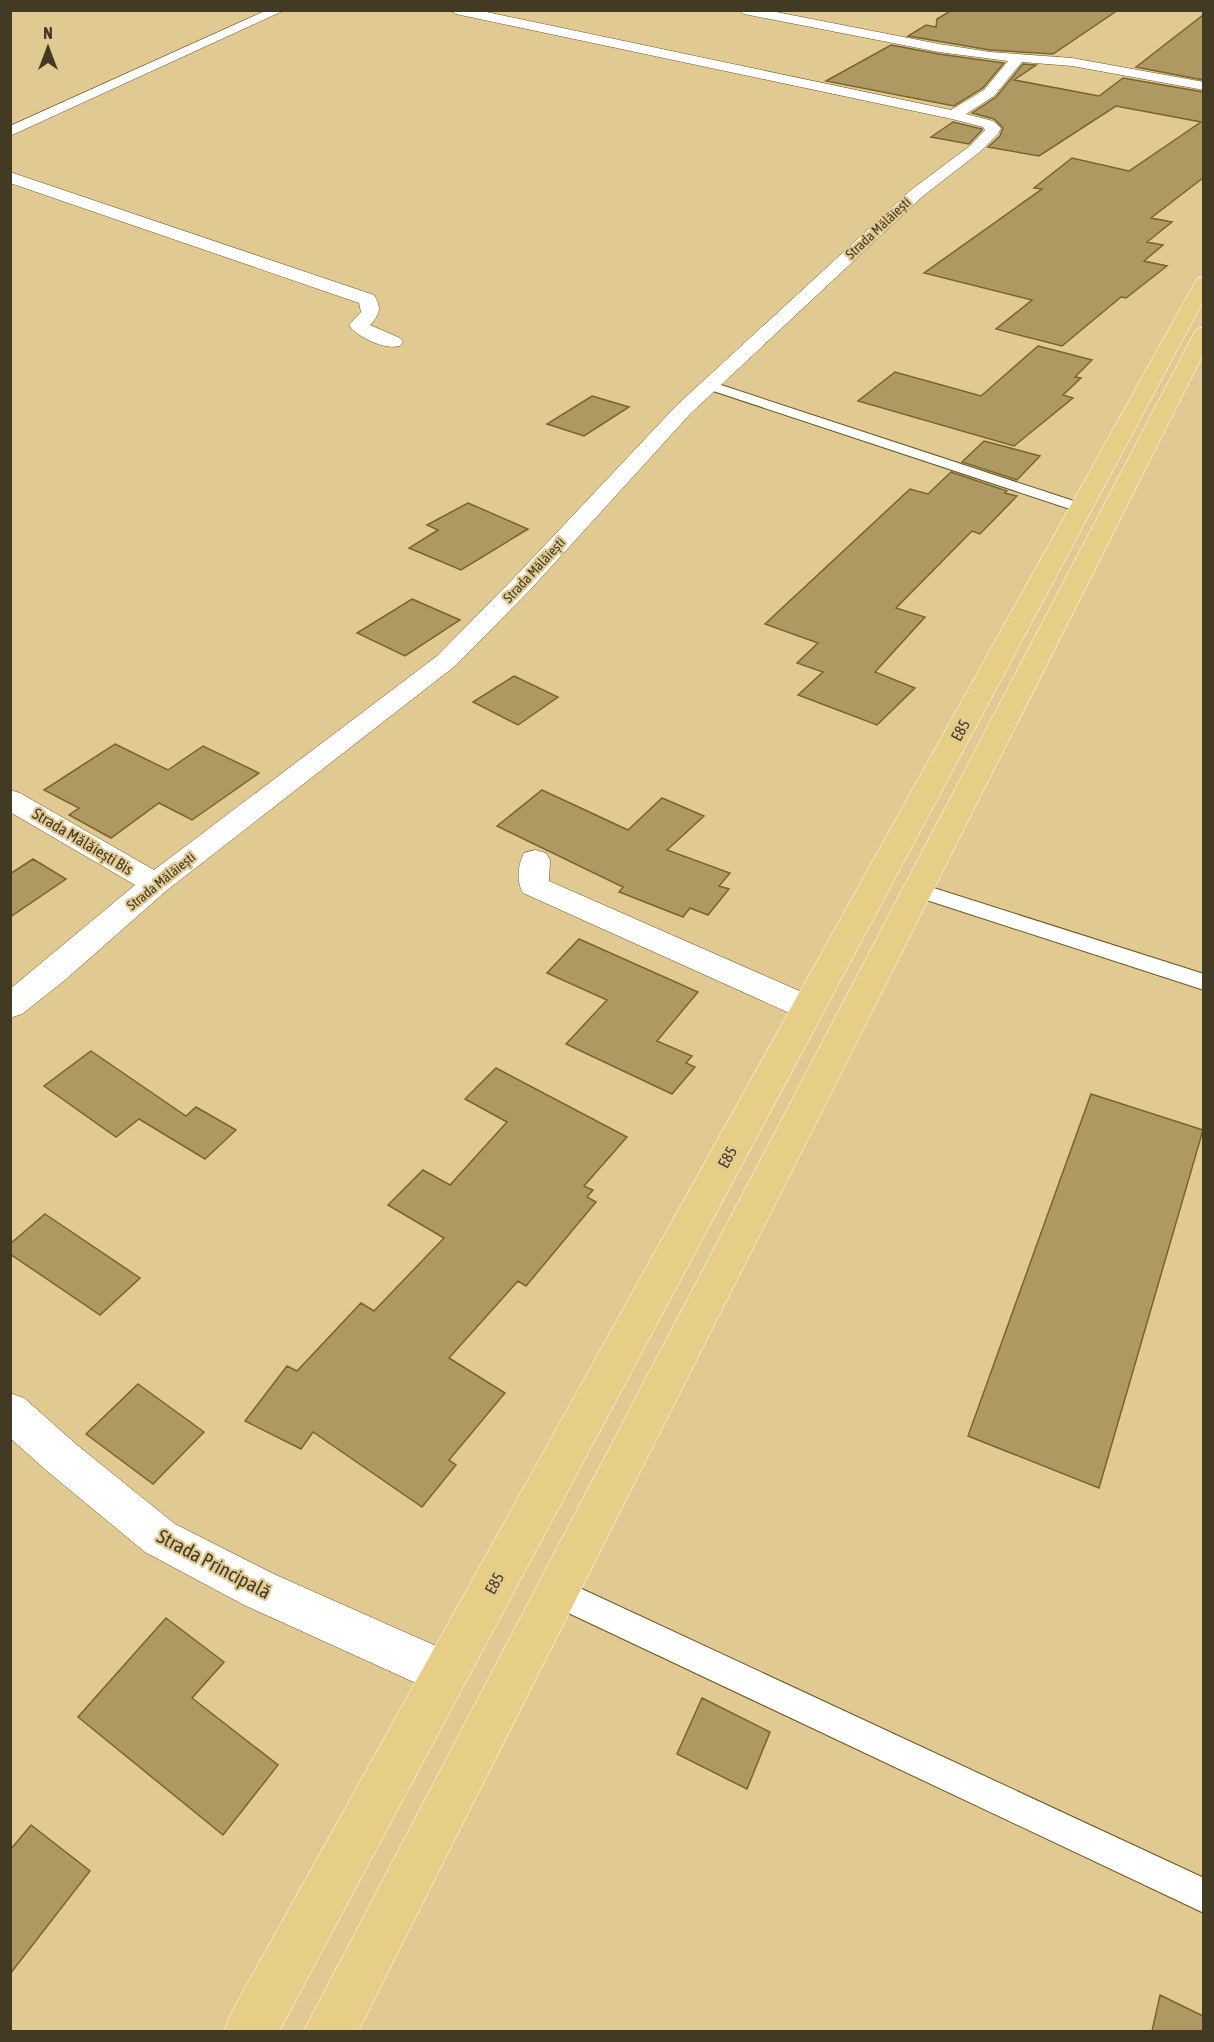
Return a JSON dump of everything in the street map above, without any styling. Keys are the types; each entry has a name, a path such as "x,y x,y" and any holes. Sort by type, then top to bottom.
{"main road":[{"name":"E85","path":"250,2031 1203,282"},
{"name":"E85","path":"329,2031 1203,333"}],"street":[{"path":"10,132 279,10"},
{"path":"456,10 953,115 988,93 1018,58"},
{"path":"744,10 939,48 1072,62 1203,86"},
{"name":"Strada Mălăiești","path":"10,1006 54,972 155,884 446,661 521,585 676,417 709,385 917,193 976,148 993,131 988,124 953,115"},
{"path":"10,177 367,300 372,308 370,314 358,325 393,342"},
{"name":"Strada Mălăiești Bis","path":"10,799 155,884"},
{"path":"535,860 534,886 808,1008"},
{"name":"Strada Principală","path":"10,1411 62,1458 160,1538 260,1590 445,1673"}],"lane":[{"path":"709,385 1081,508"},
{"path":"915,889 1203,982"},
{"path":"554,1591 1203,1896"}],"building":[{"path":"952,10 1118,10 1053,54 990,50 908,36 926,25 936,27 937,19"},
{"path":"1203,15 1203,80 1136,67"},
{"path":"891,45 1004,63 983,88 954,106 826,81"},
{"path":"1023,64 1036,65 1014,80 1099,96 1123,78 1203,92 1203,178 1151,218 1172,222 1147,242 1163,245 1144,261 1167,266 1126,298 1121,297 1062,346 996,329 1032,300 924,273 1042,189 1034,188 1072,158 1129,171 1201,122 1116,106 1039,156 988,147 1000,136 1003,128 994,119 972,113 996,97"},
{"path":"953,122 982,130 969,144 931,137"},
{"path":"1038,346 1092,360 1075,377 1081,378 1063,395 1073,398 1014,446 858,401 895,372 981,396"},
{"path":"592,396 629,407 584,436 547,424"},
{"path":"984,441 1040,456 1017,480 962,462"},
{"path":"951,472 1017,496 980,534 972,531 896,608 925,617 875,672 915,688 877,725 798,695 823,672 797,663 818,643 765,624 910,489 928,494"},
{"path":"468,503 528,529 461,570 409,548 438,530 427,525"},
{"path":"412,599 460,620 405,656 357,633"},
{"path":"514,676 558,697 518,725 473,702"},
{"path":"115,744 168,770 203,746 259,773 192,820 159,803 111,838 69,815 79,808 44,790"},
{"path":"542,790 628,830 662,798 704,816 667,850 730,873 719,886 729,889 708,915 690,908 683,917 619,892 623,887 497,826"},
{"path":"33,859 66,879 10,917 10,874"},
{"path":"579,939 698,992 657,1041 692,1056 686,1063 695,1067 672,1094 566,1044 607,1000 547,973"},
{"path":"91,1051 186,1116 196,1107 236,1130 205,1159 139,1119 116,1137 44,1086"},
{"path":"496,1068 627,1137 584,1186 593,1190 587,1197 596,1202 526,1286 518,1281 449,1358 505,1393 449,1460 456,1465 422,1507 313,1432 301,1449 245,1421 287,1366 297,1371 361,1303 374,1311 444,1238 388,1205 423,1170 450,1185 507,1122 465,1099"},
{"path":"1091,1094 1203,1130 1099,1488 968,1436"},
{"path":"45,1214 140,1278 100,1315 10,1254 10,1244"},
{"path":"138,1384 204,1432 153,1484 86,1434"},
{"path":"166,1618 224,1662 192,1698 278,1765 223,1835 78,1717"},
{"path":"702,1698 770,1732 747,1789 677,1754"},
{"path":"31,1825 90,1871 10,1974 10,1850"},
{"path":"1160,1995 1203,2016 1203,2031 1152,2031"}]}
